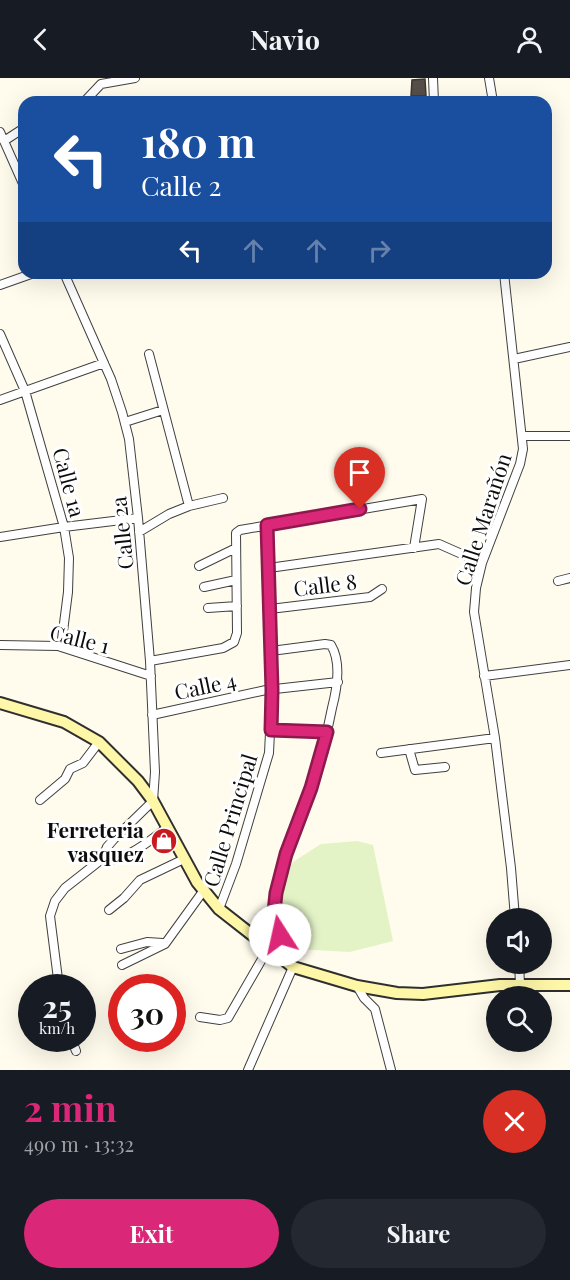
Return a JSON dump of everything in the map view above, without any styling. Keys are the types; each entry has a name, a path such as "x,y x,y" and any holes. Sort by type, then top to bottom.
{"main road":[{"path":"0,703 64,722 99,742 153,801 184,859 219,909 293,967 357,986 397,993 423,994 520,984 570,985"}],"street":[{"path":"90,96 101,84 135,78"},
{"path":"433,78 434,96"},
{"path":"489,78 492,96"},
{"path":"4,148 11,135 18,131"},
{"path":"0,132 4,148 18,175"},
{"path":"0,285 18,279"},
{"name":"Calle 2a","path":"67,279 104,363 125,422 138,518 150,661 155,772 153,801"},
{"name":"Calle Marañón","path":"505,279 523,449 520,464 482,563 476,588 474,612 495,738 514,908"},
{"name":"Calle 1a","path":"0,334 24,391 64,527 69,558 68,592 61,647"},
{"path":"514,359 570,347"},
{"path":"149,354 189,506"},
{"path":"0,400 104,363"},
{"path":"125,422 163,410"},
{"path":"522,436 570,436"},
{"path":"139,532 169,514 189,506 223,498"},
{"path":"150,661 223,648 234,642 237,633 236,533 240,530 422,500 414,548"},
{"path":"0,537 138,518"},
{"name":"Calle Principal","path":"219,909 236,864 266,770 269,753 272,690 267,525"},
{"path":"269,567 440,544 482,563"},
{"path":"199,566 236,548"},
{"path":"558,581 570,578"},
{"path":"204,587 236,580"},
{"name":"Calle 8","path":"270,609 370,597 382,589"},
{"path":"208,608 237,606"},
{"name":"Calle 1","path":"0,645 61,647 151,676"},
{"path":"248,1070 293,967 280,935 274,912 276,893 286,854 311,788 338,682 334,650 331,645 271,651"},
{"path":"484,676 570,665"},
{"name":"Calle 4","path":"152,715 272,690 338,682"},
{"path":"271,730 327,732"},
{"path":"381,753 495,738"},
{"path":"40,800 65,779 70,769 82,764 99,742"},
{"path":"410,749 415,770 445,767"},
{"path":"57,974 51,908 65,888 102,859 107,847 114,839 153,801"},
{"path":"102,859 107,861 122,857 168,828"},
{"path":"110,910 140,880 184,859"},
{"path":"122,965 165,944 204,890"},
{"path":"121,949 147,942 165,944"},
{"path":"200,1017 220,1020 228,1017 269,947"},
{"path":"520,974 520,984"},
{"path":"357,986 364,998 375,1009 391,1070"}],"green space":[{"path":"357,841 373,845 393,941 350,952 295,949 280,910 285,875 293,862 321,844"}],"building":[{"path":"425,79 426,96 411,96 412,80"}],"place":[{"name":"Ferreteria vasquez","path":"164,841"}],"route":[{"path":"280,935 274,912 276,893 286,854 311,788 327,732 271,730 267,525 360,509"}]}
